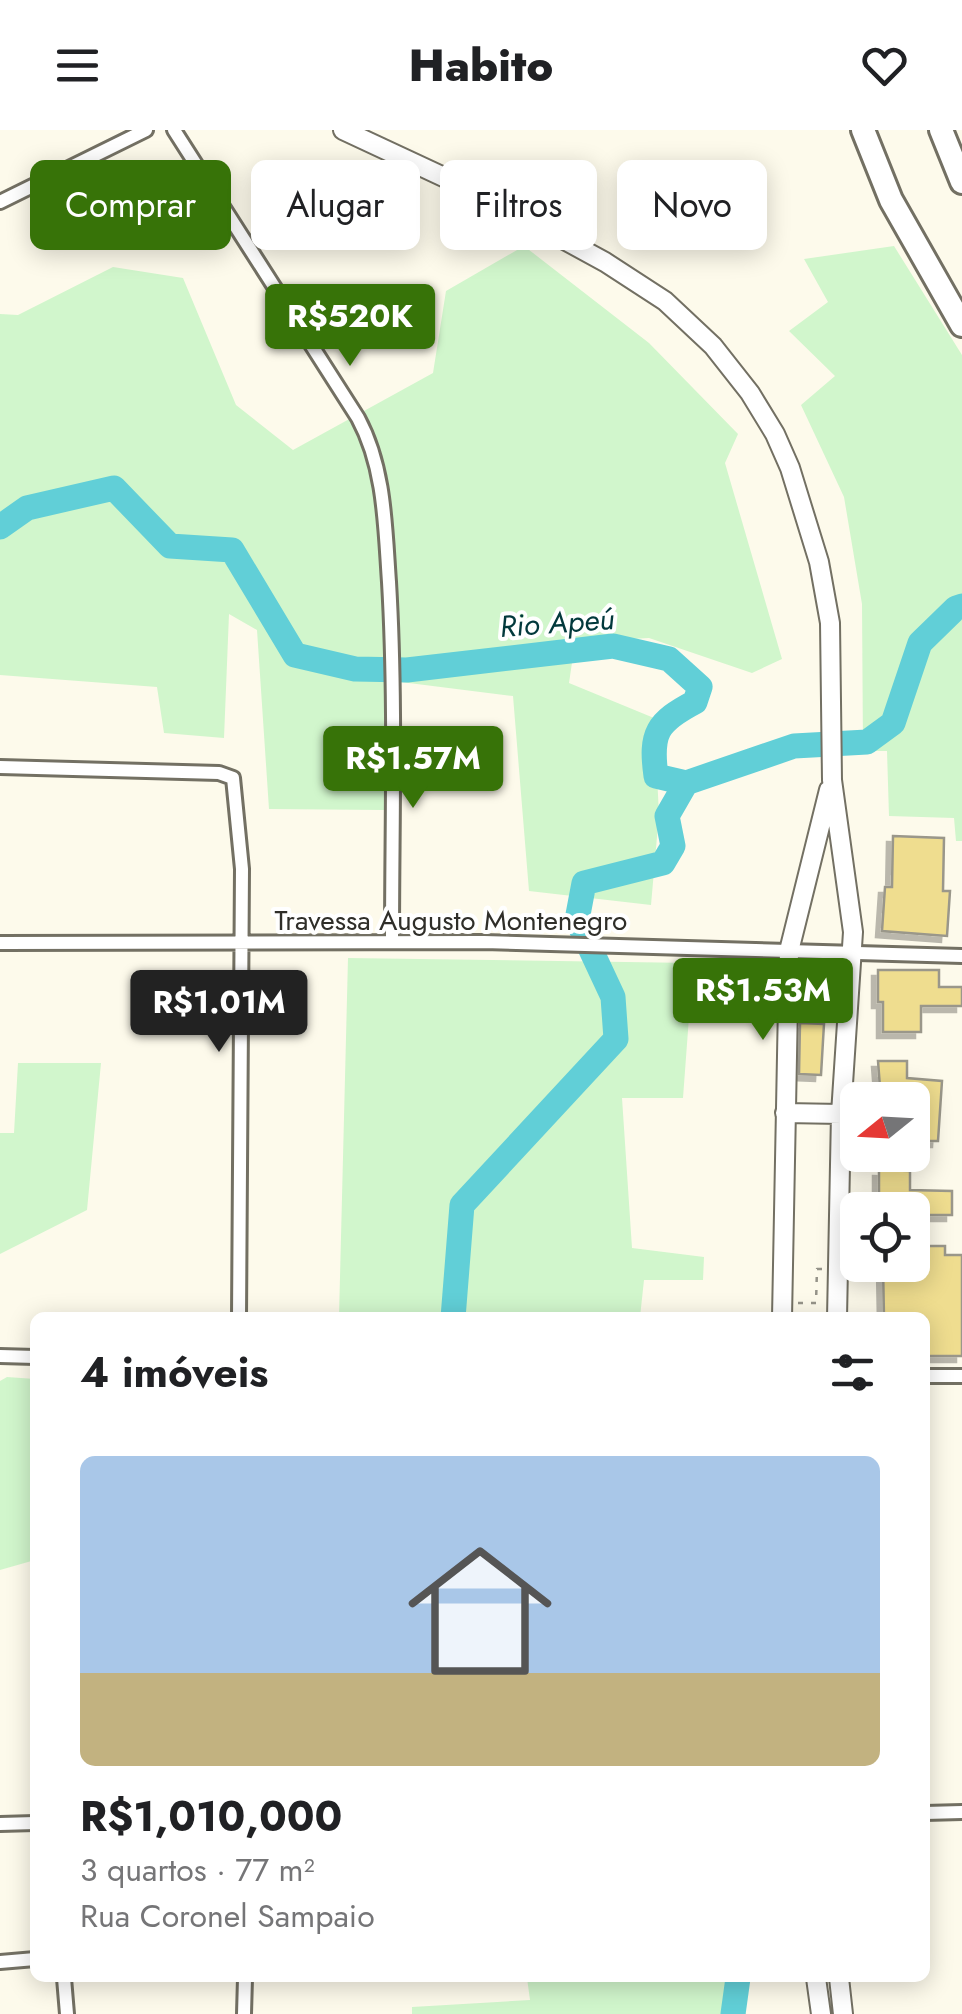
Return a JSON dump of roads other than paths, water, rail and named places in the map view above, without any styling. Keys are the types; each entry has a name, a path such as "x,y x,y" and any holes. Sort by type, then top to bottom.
{"highway":[{"path":"863,130 891,200 962,325"},
{"path":"941,130 962,182"}],"main road":[{"path":"343,130 478,193 605,262 665,301 713,346 750,393 775,434 804,505 830,623 832,772 849,884 854,952 843,1082"},
{"path":"782,1310 789,951 832,772"},
{"path":"786,1113 840,1114 837,1312"},
{"path":"817,1982 821,2014"},
{"path":"840,1982 843,2014"}],"street":[{"path":"0,202 146,130"},
{"path":"174,130 366,434 381,494 393,653 392,942"},
{"path":"0,767 219,772 228,774 236,786 242,869 238,1312"},
{"name":"Travessa Augusto Montenegro","path":"0,944 562,944 962,956"},
{"path":"0,1356 30,1357"},
{"path":"930,1376 962,1376"},
{"path":"930,1813 962,1812"},
{"path":"0,1824 30,1823"},
{"path":"0,1962 30,1960"},
{"path":"64,1982 67,2014"},
{"path":"244,1982 244,2014"}],"waterway":[{"name":"Rio Apeú","path":"0,527 27,508 114,488 170,546 232,550 295,655 355,669 407,670 613,646 669,659 700,687 695,702 672,716 659,730 654,749 656,776 686,783 794,746 867,742 893,723 920,643 962,606"},
{"path":"453,1312 462,1205 616,1039 613,997 577,920 584,883 663,863 673,846 667,816 686,783"},
{"path":"733,2014 737,1982"}]}
